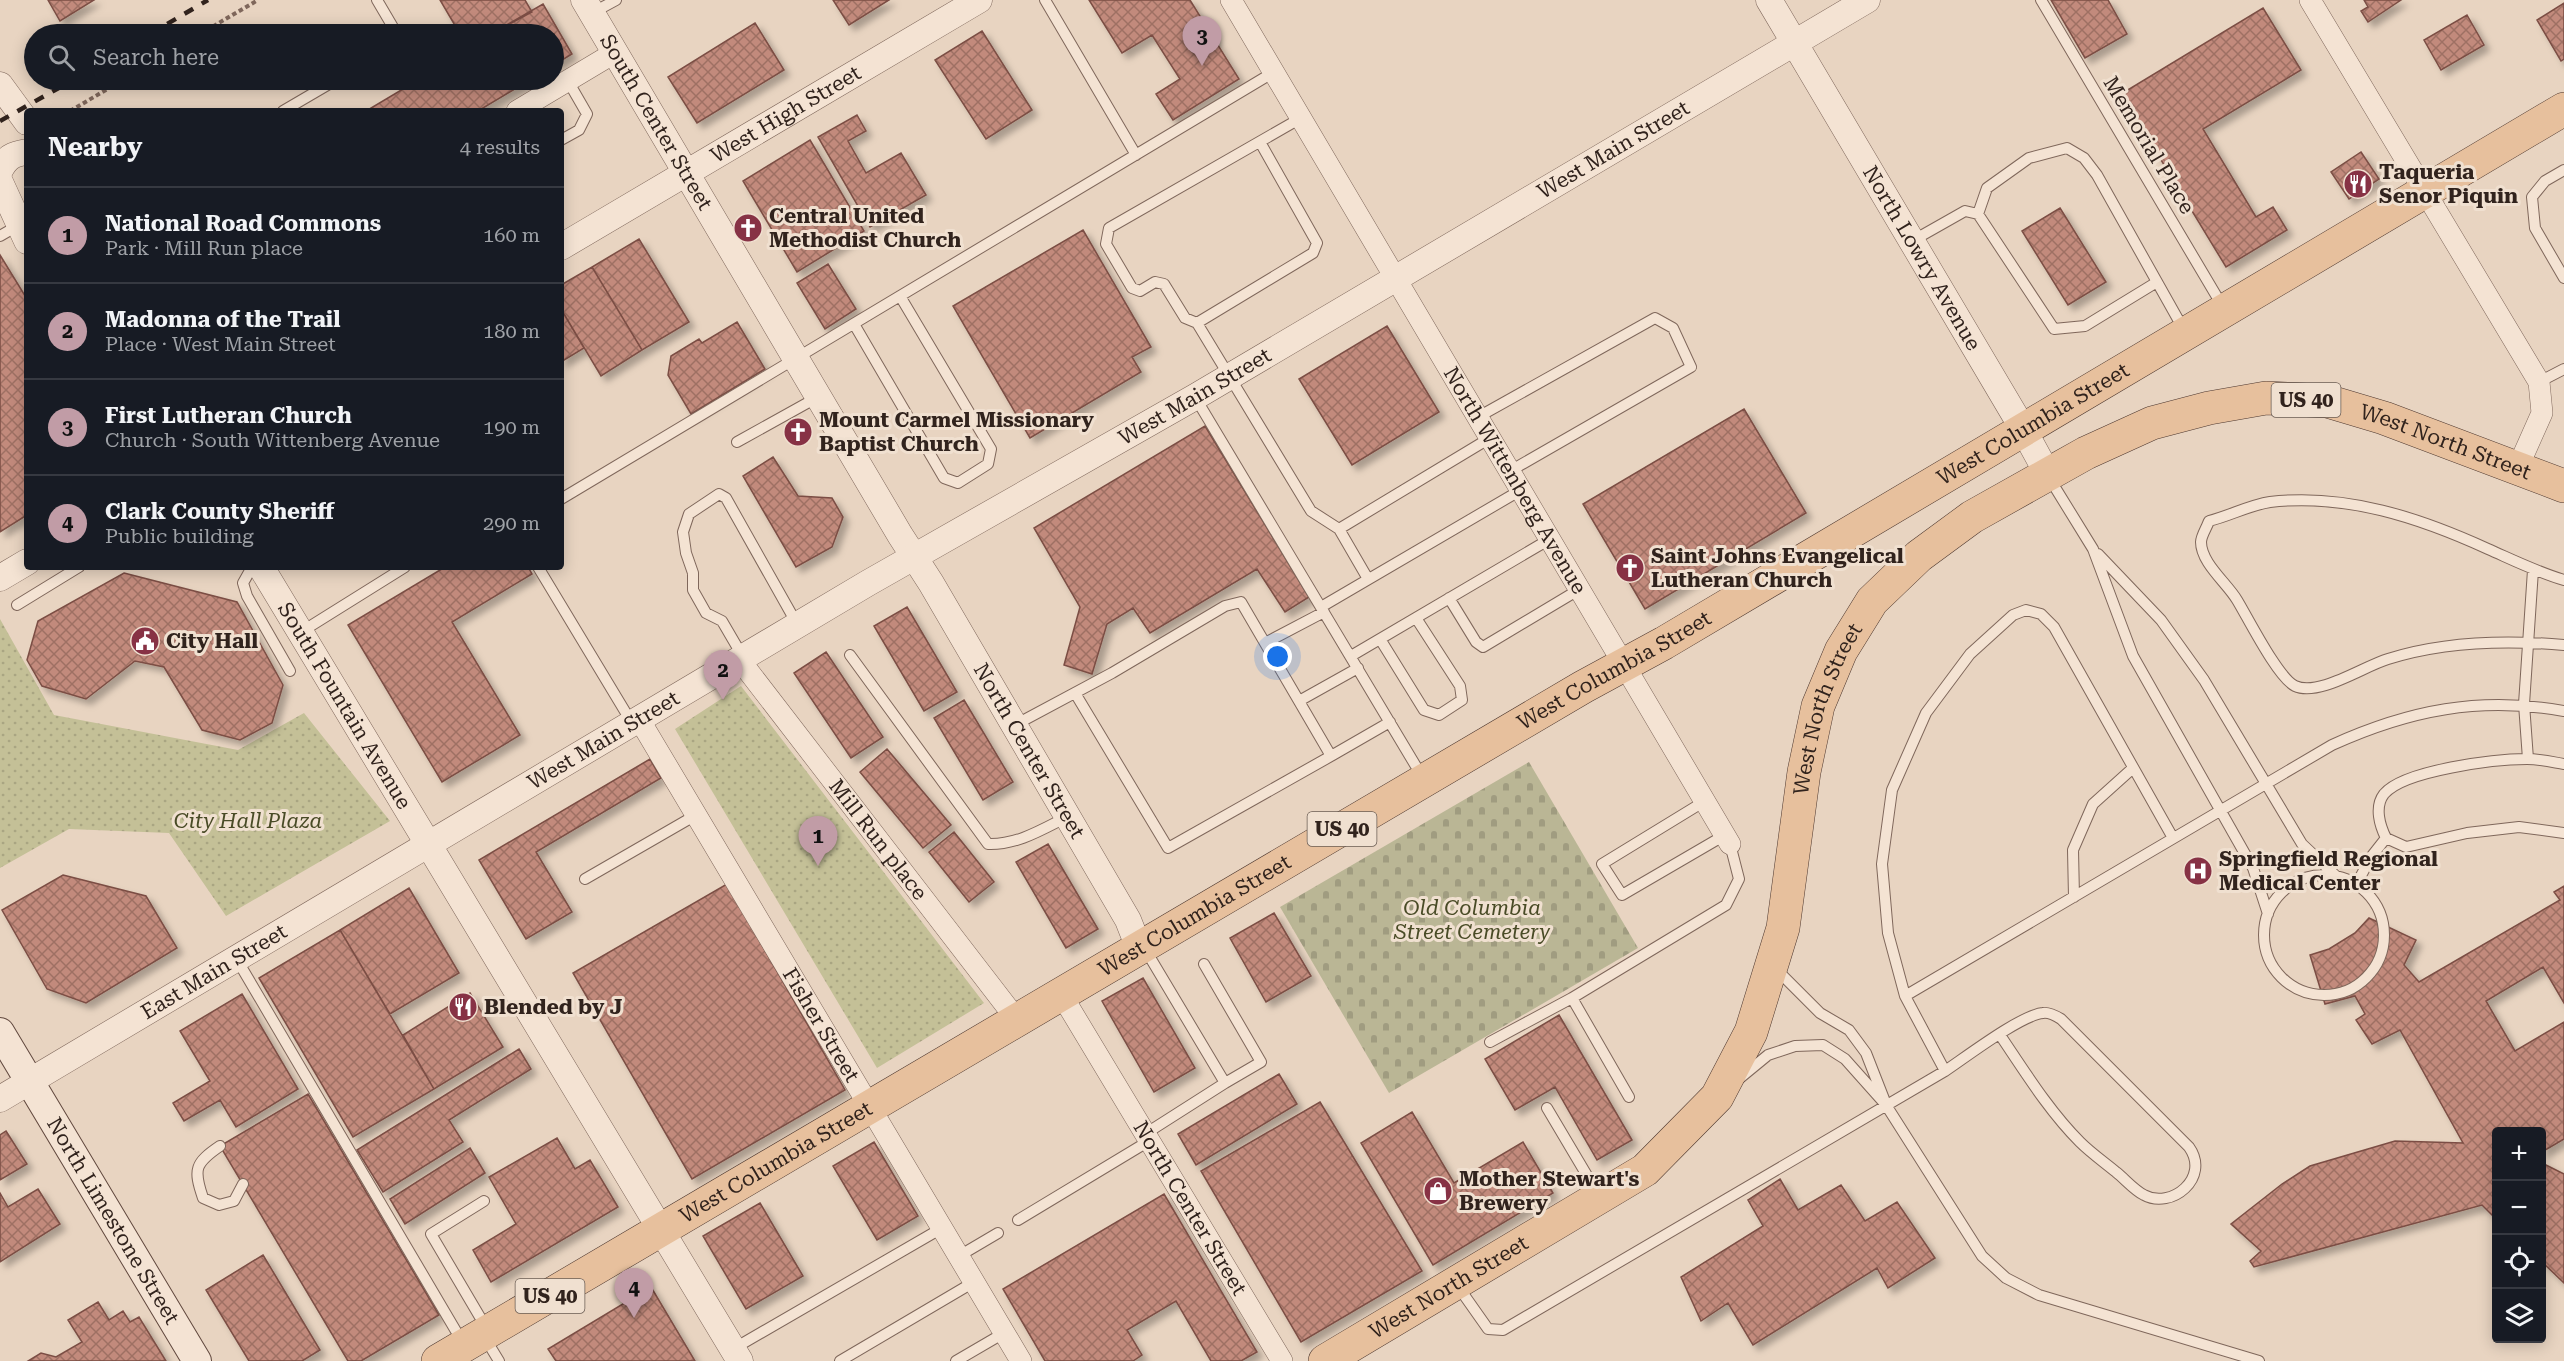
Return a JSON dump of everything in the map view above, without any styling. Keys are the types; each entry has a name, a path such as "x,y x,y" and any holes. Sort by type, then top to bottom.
{"main road":[{"name":"West Columbia Street","path":"661,1230 2564,109"},
{"name":"West North Street","path":"1325,1361 1645,1170 1717,1097 1751,1032 1783,928 1804,772 1816,717 1841,651 1872,601 1919,556 1972,517 2047,473 2152,423 2209,408 2266,398 2327,401 2384,418 2564,486"},
{"name":"North Limestone Street","path":"0,1032 197,1361"},
{"name":"US 40","path":"475,1347 661,1230"}],"street":[{"name":"North Wittenberg Avenue","path":"1230,0 1728,839"},
{"name":"North Lowry Avenue","path":"1769,0 2024,429 2047,473"},
{"name":"West Main Street","path":"429,844 914,556 1195,397 1867,0"},
{"path":"2310,0 2539,382 2542,413 2518,467"},
{"name":"West High Street","path":"564,245 971,2"},
{"name":"South Center Street","path":"587,7 914,556"},
{"path":"564,83 614,53"},
{"path":"0,85 24,118"},
{"path":"522,108 553,90"},
{"path":"0,170 5,159 24,152"},
{"path":"0,182 15,234"},
{"name":"North Center Street","path":"914,556 1128,920 1141,947"},
{"path":"1,576 24,564"},
{"name":"South Fountain Avenue","path":"263,570 736,1355"},
{"name":"Mill Run place","path":"741,658 1017,1020"},
{"name":"Fisher Street","path":"636,721 696,815 1021,1361"},
{"name":"East Main Street","path":"0,1099 429,844"},
{"name":"North Center Street","path":"1061,994 1282,1361"}],"lane":[{"path":"376,0 391,24"},
{"path":"587,7 616,0"},
{"path":"1045,0 1136,155"},
{"name":"Memorial Place","path":"2041,0 2225,310"},
{"path":"564,497 1274,72"},
{"path":"564,138 579,130 587,114 568,81"},
{"path":"288,108 319,90"},
{"path":"1301,118 1109,228 1106,244 1132,288 1140,291 1155,282 1164,284 1185,318 1197,323 1311,511 1338,529 1368,579"},
{"path":"1197,323 1313,253 1317,243 1260,142"},
{"path":"1978,214 1987,188 2030,158 2067,148 2084,158 2097,175 2186,333"},
{"path":"2564,170 2545,181 2532,197 2535,228 2564,278"},
{"path":"1912,241 1965,211 1978,214 2054,329 2085,326 2157,282"},
{"path":"854,324 944,478 958,483 988,464 991,448 900,296"},
{"path":"1478,417 1654,318 1673,328 1691,367 1510,471"},
{"path":"2539,382 2564,369"},
{"path":"737,442 818,396"},
{"path":"1195,397 1425,780"},
{"path":"1338,529 1490,438"},
{"path":"2047,473 2093,549 2133,656 2253,868 2268,914"},
{"path":"1265,644 1368,579 1521,490"},
{"path":"741,658 722,621 706,613 693,590 693,573 686,553 683,532 689,514 719,494 726,498 797,625"},
{"path":"2564,580 2533,570 2412,518 2369,506 2303,499 2267,503 2209,521 2201,542 2207,559 2233,593 2281,673 2293,685 2307,690 2324,686 2389,658 2477,642 2564,645"},
{"path":"1351,656 1550,539"},
{"path":"2093,549 2161,620 2204,680 2302,844 2337,877"},
{"path":"17,605 74,570"},
{"path":"250,570 243,583 247,596 290,670"},
{"path":"300,632 400,570"},
{"path":"540,570 636,721"},
{"path":"2528,759 2524,704 2533,570"},
{"path":"1449,598 1476,642 1483,647 1580,589"},
{"path":"1013,726 1075,693 1225,606 1241,602 1331,756"},
{"path":"1945,1071 1905,996 1888,933 1882,864 1892,790 1926,713 1970,654 2013,615 2026,610 2041,614 2054,627 2173,838"},
{"path":"1380,639 1425,710 1438,715 1462,700 1460,686 1416,618"},
{"path":"850,655 988,844 1002,844 1029,836 1067,818"},
{"path":"1299,701 1358,668"},
{"path":"1075,693 1168,848 1390,722"},
{"path":"1905,996 2266,783 2332,745 2368,728 2422,712 2481,704 2524,704 2564,711"},
{"path":"2564,764 2528,759 2445,768 2396,785 2383,795 2378,810 2380,826 2386,838 2406,847 2467,832 2519,827 2564,833"},
{"path":"2074,897 2073,850 2093,804 2133,768"},
{"path":"1490,1042 1572,998 1726,905 1739,879 1728,839 1622,895 1602,864 1705,801"},
{"path":"585,879 696,815"},
{"path":"2356,885 2370,857 2386,838"},
{"path":"2316,876 2337,877 2356,885 2372,899 2382,917 2384,936 2380,957 2369,975 2353,988 2335,995 2314,995 2294,988 2278,974 2267,955 2264,934 2268,914 2279,896 2295,883 2316,876"},
{"path":"1141,947 1225,1083"},
{"path":"236,958 475,1347"},
{"path":"1018,1220 1147,1137 1225,1083 1261,1062 1204,964"},
{"path":"1771,964 1820,1013 1849,1030 1866,1053 1886,1105"},
{"path":"1572,998 1629,1097"},
{"path":"1456,1283 1488,1329 1503,1330 1945,1071 2000,1035 2030,1016 2046,1012 2061,1019 2189,1147 2197,1157 2198,1171 2188,1185 2173,1197 2160,1200 2145,1196 2080,1142 2045,1101 2000,1035"},
{"path":"1717,1097 1768,1055 1795,1046 1823,1045 1845,1059 1886,1105 1982,1256 2006,1278 2039,1295 2259,1361"},
{"path":"1547,1108 1599,1197"},
{"path":"220,1146 202,1159 195,1176 203,1198 219,1205 234,1201 243,1184"},
{"path":"475,1347 431,1234 484,1201"},
{"path":"736,1355 942,1228"},
{"path":"959,1256 998,1233"},
{"path":"840,1361 974,1282"},
{"path":"956,1361 1004,1333"}],"path":[{"path":"217,24 258,0"},
{"path":"75,108 106,90"}],"green space":[{"name":"City Hall Plaza","path":"0,619 54,715 238,750 304,713 390,821 226,916 169,833 69,829 0,868"},
{"path":"741,686 984,1003 877,1068 675,729"},
{"name":"Old Columbia Street Cemetery","path":"1529,762 1638,948 1389,1093 1280,907"}],"building":[{"path":"48,0 94,0 60,21"},
{"path":"440,0 525,0 532,12 510,24 454,24"},
{"path":"833,0 889,0 849,25"},
{"path":"1089,0 1190,0 1239,79 1173,120 1156,94 1180,79 1152,35 1122,53"},
{"path":"2051,0 2108,0 2127,34 2085,58"},
{"path":"2364,0 2401,0 2368,22 2361,11 2368,7"},
{"path":"2564,3 2564,59 2561,61 2537,20"},
{"path":"543,4 555,24 508,24"},
{"path":"2263,8 2301,70 2203,129 2256,217 2273,207 2287,230 2226,267 2121,94"},
{"path":"2467,15 2484,45 2441,70 2424,40"},
{"path":"755,23 784,70 697,123 668,77"},
{"path":"982,31 1032,110 986,139 935,60"},
{"path":"564,40 572,54 564,59"},
{"path":"401,90 513,90 483,108 371,108"},
{"path":"857,115 866,131 848,141 866,173 901,153 926,195 870,227 818,137"},
{"path":"810,140 864,231 797,272 743,181"},
{"path":"2361,152 2379,179 2349,199 2331,172"},
{"path":"2060,208 2106,282 2068,305 2022,231"},
{"path":"1083,230 1151,347 1132,357 1141,372 1030,438 953,306"},
{"path":"639,239 689,322 642,350 592,267"},
{"path":"0,255 24,294 24,517 0,532"},
{"path":"828,264 856,309 825,329 797,283"},
{"path":"592,267 642,350 601,376 564,314 564,283"},
{"path":"564,314 584,348 564,360"},
{"path":"737,322 765,369 691,414 668,375 671,356 699,339 702,343"},
{"path":"1387,326 1439,412 1352,465 1299,379"},
{"path":"1744,409 1806,513 1645,609 1583,504"},
{"path":"1205,426 1309,597 1285,612 1257,569 1150,633 1133,608 1107,624 1092,674 1064,665 1080,607 1034,528"},
{"path":"773,457 798,496 832,498 843,517 832,547 796,567 743,476"},
{"path":"440,570 530,570 532,574 452,622 520,735 442,782 348,625"},
{"name":"City Hall","path":"124,573 237,602 283,685 272,723 240,740 202,730 164,667 135,661 86,699 42,686 27,660 38,621"},
{"path":"907,607 957,692 924,711 874,626"},
{"path":"826,652 883,737 851,758 794,673"},
{"path":"964,700 1013,782 983,800 934,718"},
{"path":"887,749 951,825 923,848 860,772"},
{"path":"650,759 661,778 536,852 572,912 526,939 479,860"},
{"path":"954,832 994,882 969,902 929,852"},
{"path":"1048,844 1098,929 1066,948 1016,862"},
{"path":"63,875 146,896 177,948 86,1003 47,989 2,910"},
{"path":"727,884 845,1090 692,1179 573,973"},
{"name":"Springfield Regional Medical Center","path":"2564,886 2564,1003 2543,967 2486,1001 2515,1051 2564,1022 2564,1139 2546,1150 2546,1127 2492,1127 2492,1215 2482,1205 2254,1267 2250,1261 2261,1251 2231,1224 2282,1184 2310,1166 2395,1141 2463,1143 2400,1030 2372,1044 2356,1020 2365,1014 2355,996 2325,1004 2310,955 2329,949 2355,933 2369,918 2416,940 2404,965 2419,982 2560,900 2554,892"},
{"path":"409,888 459,973 390,1014 340,930"},
{"path":"1274,913 1311,976 1266,1002 1230,938"},
{"path":"340,930 434,1089 353,1137 259,978"},
{"path":"1143,978 1195,1068 1154,1092 1102,1001"},
{"path":"470,993 503,1047 434,1089 403,1035"},
{"path":"242,994 298,1089 236,1127 220,1100 184,1121 173,1103 210,1081 180,1031"},
{"path":"1559,1015 1632,1140 1597,1160 1555,1087 1515,1110 1485,1059"},
{"path":"519,1049 531,1069 449,1120 463,1142 383,1192 357,1150"},
{"path":"1279,1074 1297,1104 1196,1165 1178,1134"},
{"path":"308,1094 439,1315 361,1361 348,1361 220,1146"},
{"path":"1320,1102 1422,1271 1301,1342 1201,1171"},
{"path":"1412,1112 1454,1183 1523,1142 1553,1193 1433,1265 1361,1143"},
{"path":"6,1131 27,1164 0,1180 0,1135"},
{"path":"557,1138 575,1169 590,1160 618,1207 491,1282 473,1250 516,1224 489,1177"},
{"path":"874,1142 918,1216 877,1240 833,1166"},
{"path":"470,1148 485,1173 405,1224 390,1199"},
{"path":"2546,1165 2564,1174 2564,1283 2546,1266"},
{"path":"1780,1179 1798,1210 1841,1185 1865,1221 1897,1202 1935,1258 1888,1288 1877,1268 1753,1345 1728,1303 1701,1321 1681,1277 1763,1226 1748,1200"},
{"path":"38,1189 60,1224 0,1262 0,1193 8,1207"},
{"path":"1164,1194 1257,1352 1241,1361 1211,1361 1176,1301 1127,1330 1142,1355 1133,1361 1045,1361 1003,1289"},
{"path":"760,1203 803,1276 746,1309 703,1236"},
{"path":"263,1255 320,1350 302,1361 249,1361 206,1290"},
{"path":"651,1287 695,1361 556,1361 548,1349"},
{"path":"98,1302 109,1320 123,1311 130,1322 139,1317 166,1361 28,1361 41,1353 56,1357 82,1342 68,1320"}],"railway":[{"path":"167,24 208,0"},
{"path":"0,121 55,90"}],"place":[{"name":"First Lutheran Church","path":"1202,66"},
{"name":"Taqueria Senor Piquin","path":"2358,184"},
{"name":"Central United Methodist Church","path":"748,228"},
{"name":"Mount Carmel Missionary Baptist Church","path":"798,432"},
{"name":"Saint Johns Evangelical Lutheran Church","path":"1630,568"},
{"name":"City Hall","path":"145,641"},
{"name":"Madonna of the Trail","path":"723,700"},
{"name":"National Road Commons","path":"818,866"},
{"name":"Springfield Regional Medical Center","path":"2198,871"},
{"name":"Blended by J","path":"463,1007"},
{"name":"Mother Stewart's Brewery","path":"1438,1191"},
{"name":"Clark County Sheriff","path":"634,1318"}]}
